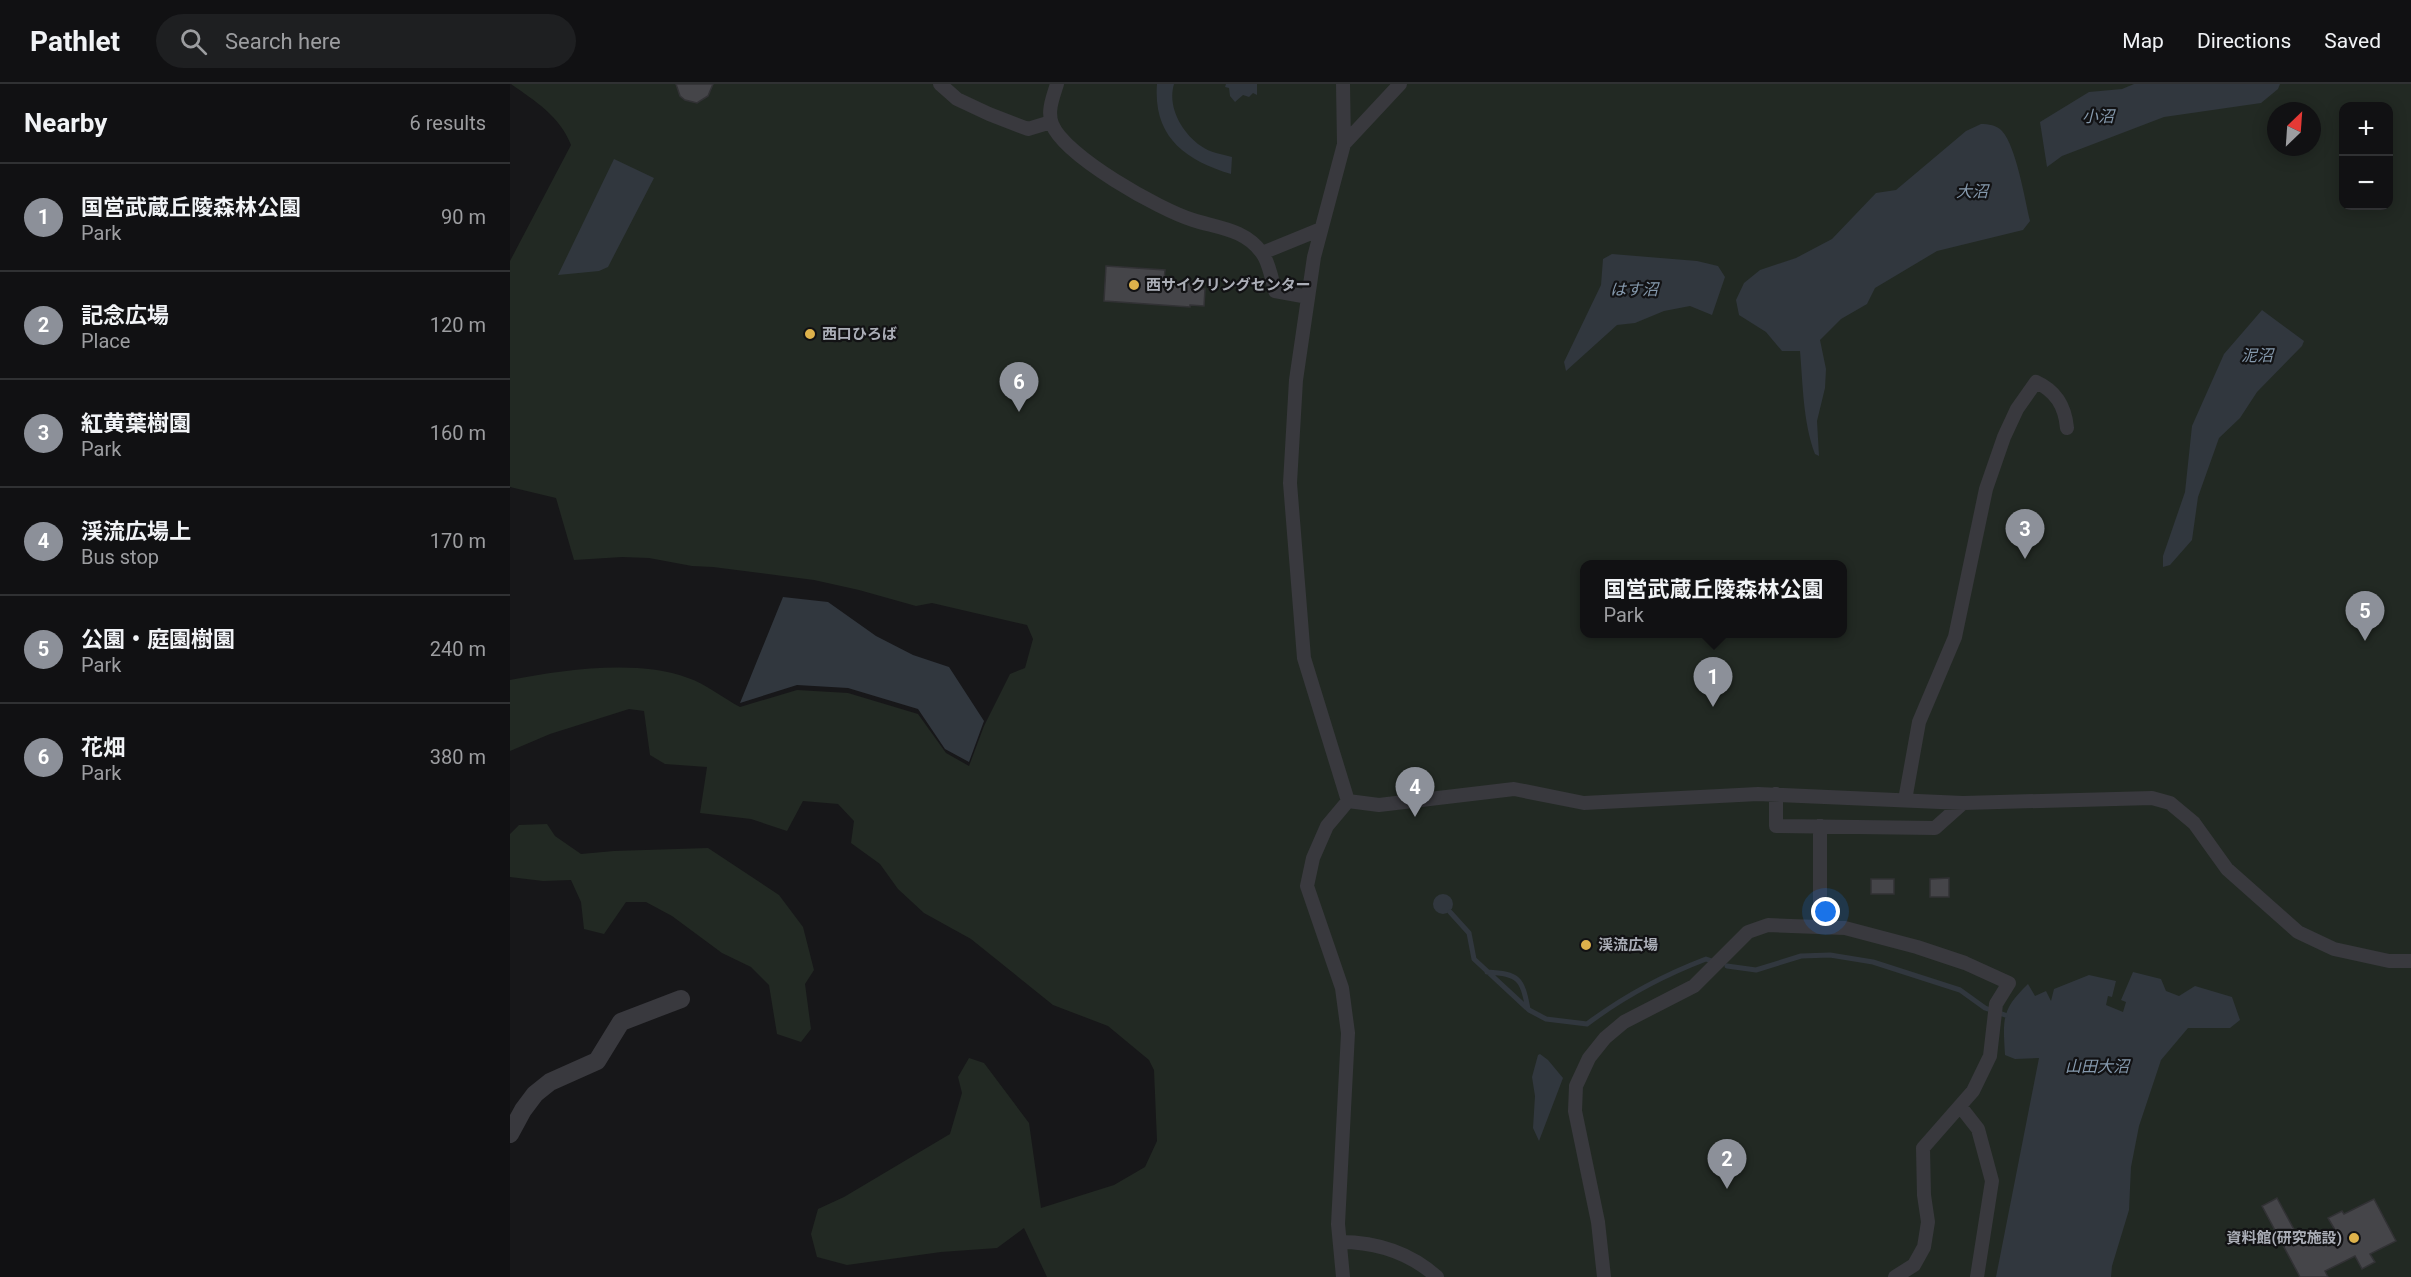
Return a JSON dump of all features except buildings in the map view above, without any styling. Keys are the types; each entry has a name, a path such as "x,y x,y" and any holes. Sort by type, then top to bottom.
{"street":[{"path":"940,84 957,99 1028,129 1051,122"},
{"path":"1057,84 1051,106 1051,122 1056,132 1071,148 1129,190 1193,220 1229,228 1243,236 1262,253 1275,291 1308,297"},
{"path":"1343,84 1344,144 1314,257 1296,380 1291,494 1304,658 1348,801"},
{"path":"1344,144 1400,84"},
{"path":"1262,253 1321,229"},
{"path":"1905,800 1919,722 1955,637 1986,489 2004,437 2017,409 2036,382 2049,388 2066,411 2067,428"},
{"path":"1348,801 1379,805 1514,789 1584,803 1758,794 1963,802 2152,798 2170,803 2194,823 2227,869 2298,932 2334,949 2389,961 2411,961"},
{"path":"1776,795 1776,826 1935,828 1963,802"},
{"path":"1343,1277 1338,1224 1348,1033 1342,988 1307,886 1313,858 1327,826 1348,801"},
{"path":"1820,826 1820,927"},
{"path":"1604,1277 1599,1222 1575,1112 1576,1086 1589,1058 1605,1038 1624,1022 1694,986 1748,932 1768,925 1845,928 1917,946 1965,963 2009,983 1995,1011 1990,1056 1973,1091 1923,1148 1924,1195 1928,1222 1924,1247 1914,1265 1895,1277"},
{"path":"510,1134 535,1094 550,1082 597,1061 621,1022 681,999"},
{"path":"1960,1106 1978,1129 1992,1181 1977,1277"},
{"path":"1340,1242 1360,1242 1388,1248 1411,1258 1437,1277"}],"shaded area":[{"path":"511,84 2411,84 2411,1277 1047,1277 1024,1228 997,1248 941,1252 847,1265 817,1257 811,1234 818,1209 844,1197 950,1134 962,1093 958,1077 969,1058 984,1063 1029,1123 1041,1208 1114,1185 1145,1167 1157,1141 1154,1070 1149,1060 1108,1026 1053,1005 971,939 924,913 898,889 880,864 851,843 854,821 838,804 803,801 787,831 751,819 700,813 707,767 665,764 650,755 644,711 629,709 550,734 510,751 510,680 576,670 623,668 668,672 688,678 708,687 740,707 797,690 848,693 918,714 946,753 969,766 984,726 1010,674 1025,668 1033,639 1027,625 932,603 916,606 814,580 692,566 649,558 574,560 556,498 510,487 510,261 571,145 554,117"},
{"path":"547,824 555,836 581,854 708,848 779,895 803,927 814,970 805,984 811,1029 801,1042 777,1034 769,985 751,967 722,953 672,916 646,902 626,902 604,934 584,929 581,902 571,880 543,881 510,877 510,834 519,825"}],"water":[{"path":"1157,84 1174,84 1172,93 1174,110 1182,127 1194,141 1205,148 1232,157 1231,174 1199,161 1175,143 1166,132 1160,118"},
{"path":"1226,84 1257,84 1257,95 1253,93 1249,97 1243,95 1235,102 1230,96 1229,88 1225,87"},
{"name":"小沼","path":"2134,84 2280,84 2278,89 2261,103 2164,117 2062,156 2047,167 2040,122 2089,92 2122,89"},
{"name":"大沼","path":"1981,124 1998,127 2007,138 2012,148 2030,221 2023,230 1937,251 1875,288 1867,304 1841,319 1820,340 1826,369 1825,388 1817,421 1819,456 1815,454 1808,429 1800,351 1782,351 1766,332 1739,315 1736,300 1744,283 1760,270 1796,258 1832,239 1876,193 1896,190 1966,131"},
{"path":"614,159 654,178 608,267 599,271 558,275"},
{"name":"はす沼","path":"1612,254 1697,261 1718,266 1725,277 1712,315 1690,306 1664,311 1635,323 1617,325 1566,371 1564,362 1601,285 1603,259"},
{"name":"泥沼","path":"2262,310 2304,341 2302,346 2257,392 2240,418 2219,438 2198,497 2192,540 2170,565 2163,567 2163,556 2185,492 2192,426 2224,354"},
{"path":"783,597 828,602 876,636 913,655 949,667 984,721 969,762 945,749 918,709 848,688 797,685 740,703"},
{"path":"1443,894 1450,897 1453,904 1450,911 1443,914 1436,911 1433,904 1436,897"},
{"name":"山田大沼","path":"2133,972 2161,979 2166,991 2179,996 2195,986 2232,997 2240,1020 2230,1028 2188,1028 2161,1060 2139,1126 2131,1167 2129,1210 2112,1266 2111,1277 1996,1277 2039,1058 2015,1059 2005,1055 2004,1024 2008,1008 2028,984 2035,996 2046,991 2051,1001 2054,989 2089,975 2116,981 2112,997 2108,996 2106,1005 2123,1012 2126,1002 2121,1000"},
{"path":"1540,1054 1563,1078 1539,1141 1533,1128 1535,1096 1532,1077"}],"waterway":[{"path":"1450,912 1469,933 1474,959 1529,1010 1546,1019 1587,1024 1659,979 1706,959 1712,961"},
{"path":"1727,966 1756,970 1801,956 1830,955 1873,962 1960,990 1985,1008 2005,1015"},
{"path":"1487,972 1506,974 1517,980 1524,990 1528,1009"}],"place":[{"name":"西サイクリングセンター","path":"1134,285"},
{"name":"西口ひろば","path":"810,334"},
{"name":"花畑","path":"1019,412"},
{"name":"紅黄葉樹園","path":"2025,559"},
{"name":"公園・庭園樹園","path":"2365,641"},
{"name":"国営武蔵丘陵森林公園","path":"1713,707"},
{"name":"渓流広場上","path":"1415,817"},
{"name":"渓流広場","path":"1586,945"},
{"name":"記念広場","path":"1727,1189"},
{"name":"資料館(研究施設)","path":"2354,1238"}]}
